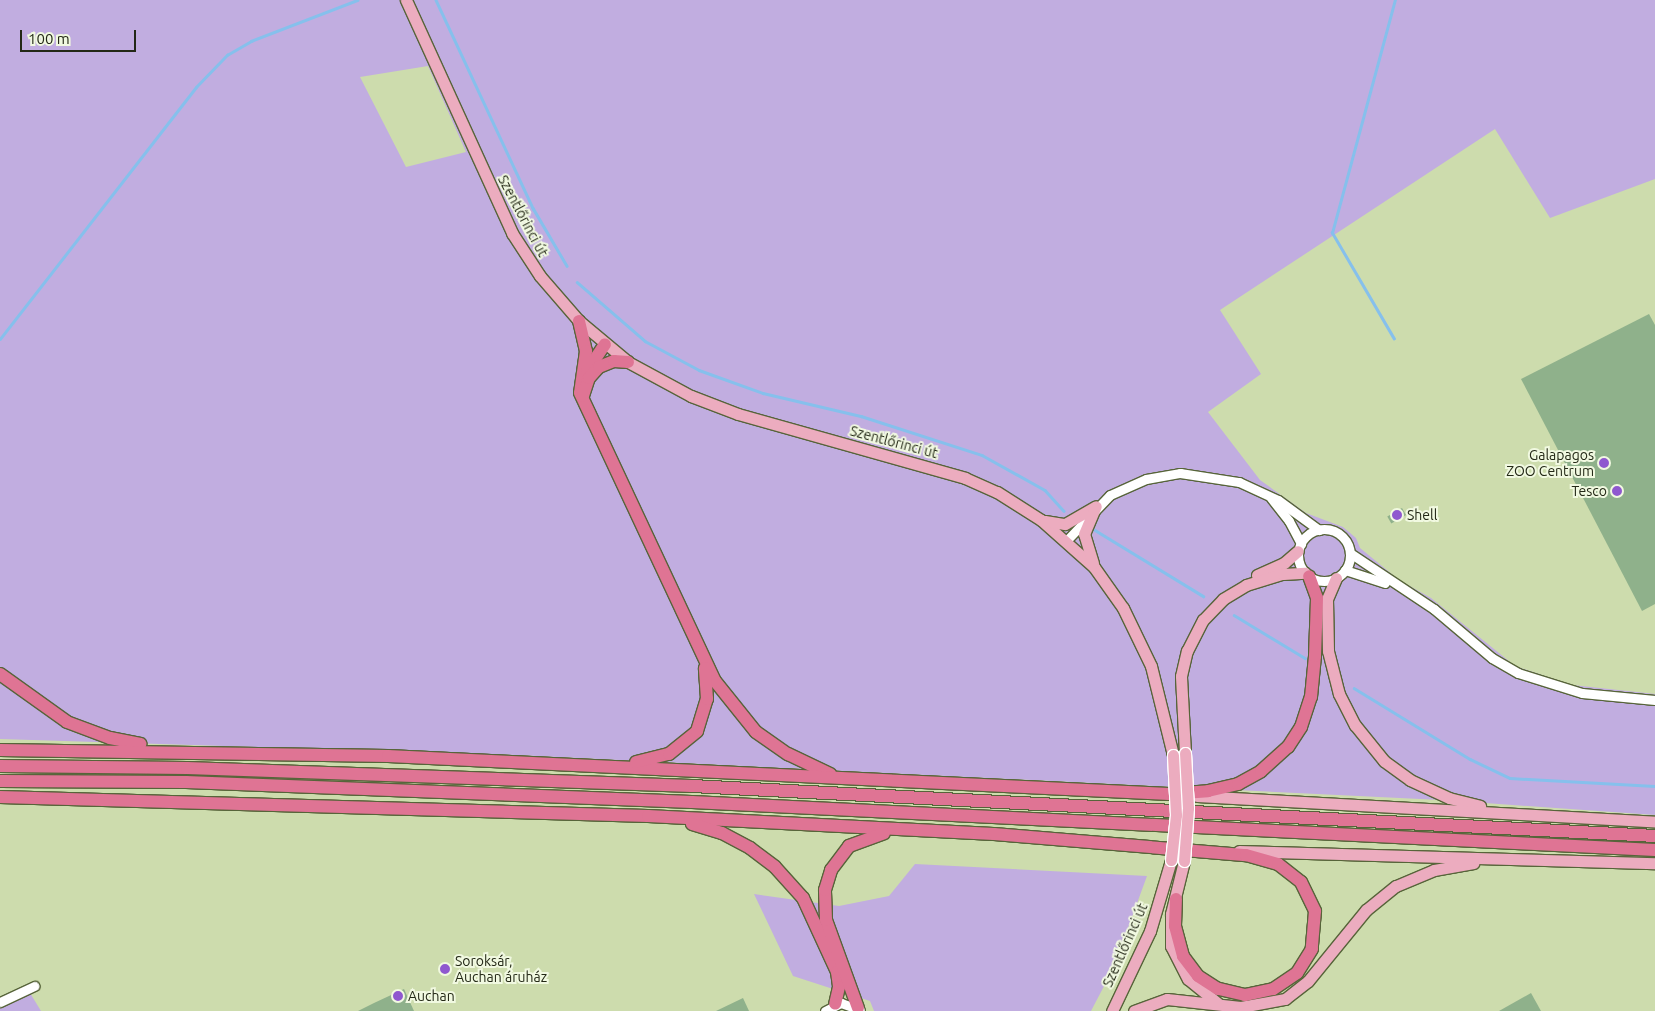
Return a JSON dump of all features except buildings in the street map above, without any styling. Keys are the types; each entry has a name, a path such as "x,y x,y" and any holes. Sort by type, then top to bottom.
{"highway":[{"path":"579,321 586,358 579,382 582,398 704,661 722,694 756,732 788,754 839,777"},
{"path":"586,358 605,344"},
{"path":"582,398 584,378 605,344"},
{"path":"582,398 589,378 599,367 614,361 628,362"},
{"path":"0,750 237,751 610,766 1169,794 1238,784 1270,765 1293,741 1307,713 1313,681 1317,598 1307,575"},
{"path":"610,766 669,754 691,738 705,712 704,661"},
{"path":"0,674 56,716 110,738 237,751"},
{"path":"0,766 187,768 692,786 1655,836"},
{"path":"0,781 186,782 692,802 1655,850"},
{"path":"0,798 648,816 926,830 1200,851 1263,858 1296,877 1310,898 1316,918 1316,932 1308,958 1290,980 1264,992 1236,994 1211,986 1193,971 1179,946 1176,899"},
{"path":"648,816 722,833 781,872 803,898 823,939 839,980 830,1008"},
{"path":"859,1010 826,920 827,880 842,854 862,838 926,830"}],"main road":[{"name":"Szentlőrinci út","path":"406,0 512,233 540,276 579,321 605,344 628,362 676,389 738,414 964,478 997,492 1041,520 1067,540 1094,567 1123,608 1144,647 1157,684 1173,755 1176,800 1170,860 1150,931 1112,1011"},
{"path":"1041,520 1065,524 1096,506"},
{"path":"1094,567 1084,534 1096,506"},
{"path":"1220,1004 1195,987 1176,962 1169,928 1184,861 1188,808 1186,753 1180,697 1187,651 1208,614 1300,548"},
{"path":"1246,585 1276,576 1307,575"},
{"path":"1336,578 1328,593 1326,611 1331,667 1344,705 1367,742 1402,775 1434,793 1524,814"},
{"path":"1169,794 1655,822"},
{"path":"1200,851 1383,853 1529,860 1655,863"},
{"path":"1134,1011 1167,999 1256,1006 1285,999 1308,981 1366,910 1408,880 1464,864 1529,860"}],"street":[{"path":"1067,540 1096,506 1137,482 1180,473 1230,479 1270,498 1319,530 1338,533 1350,553 1395,586 1434,609 1492,658 1525,676 1582,693 1655,700"},
{"path":"1270,498 1293,525 1307,575 1322,581 1336,578 1345,570 1350,553"},
{"path":"1300,548 1319,530"},
{"path":"1345,570 1395,586"},
{"path":"0,1002 34,986"},
{"path":"830,1008 859,1010"}],"shaded area":[{"path":"0,0 1655,0 1655,179 1550,218 1495,129 1220,310 1261,374 1208,412 1260,480 1306,513 1343,527 1356,538 1360,548 1399,580 1431,598 1515,666 1572,685 1655,694 1655,815 1485,803 1443,793 1441,800 516,755 0,739","holes":["428,66 466,152 406,167 360,77"]},
{"path":"915,864 1147,876 1113,969 1091,1011 874,1011 870,1001 793,976 754,894 839,906 889,896"},
{"path":"30,993 41,1011 0,1011 0,1006"}],"waterway":[{"path":"0,339 196,87 227,55 251,41 357,0"},
{"path":"436,0 533,208 567,266"},
{"path":"1394,339 1332,233 1395,0"},
{"path":"577,282 645,341 699,370 763,393 861,416 982,455 1045,490 1064,511"},
{"path":"1095,530 1203,596"},
{"path":"1234,615 1305,658"},
{"path":"1354,688 1470,759 1510,778 1655,786"}],"place":[{"name":"Galapagos ZOO Centrum","path":"1604,463"},
{"name":"Tesco","path":"1617,491"},
{"name":"Shell","path":"1397,515"},
{"name":"Soroksár, Auchan áruház","path":"445,969"},
{"name":"Auchan","path":"398,996"}]}
